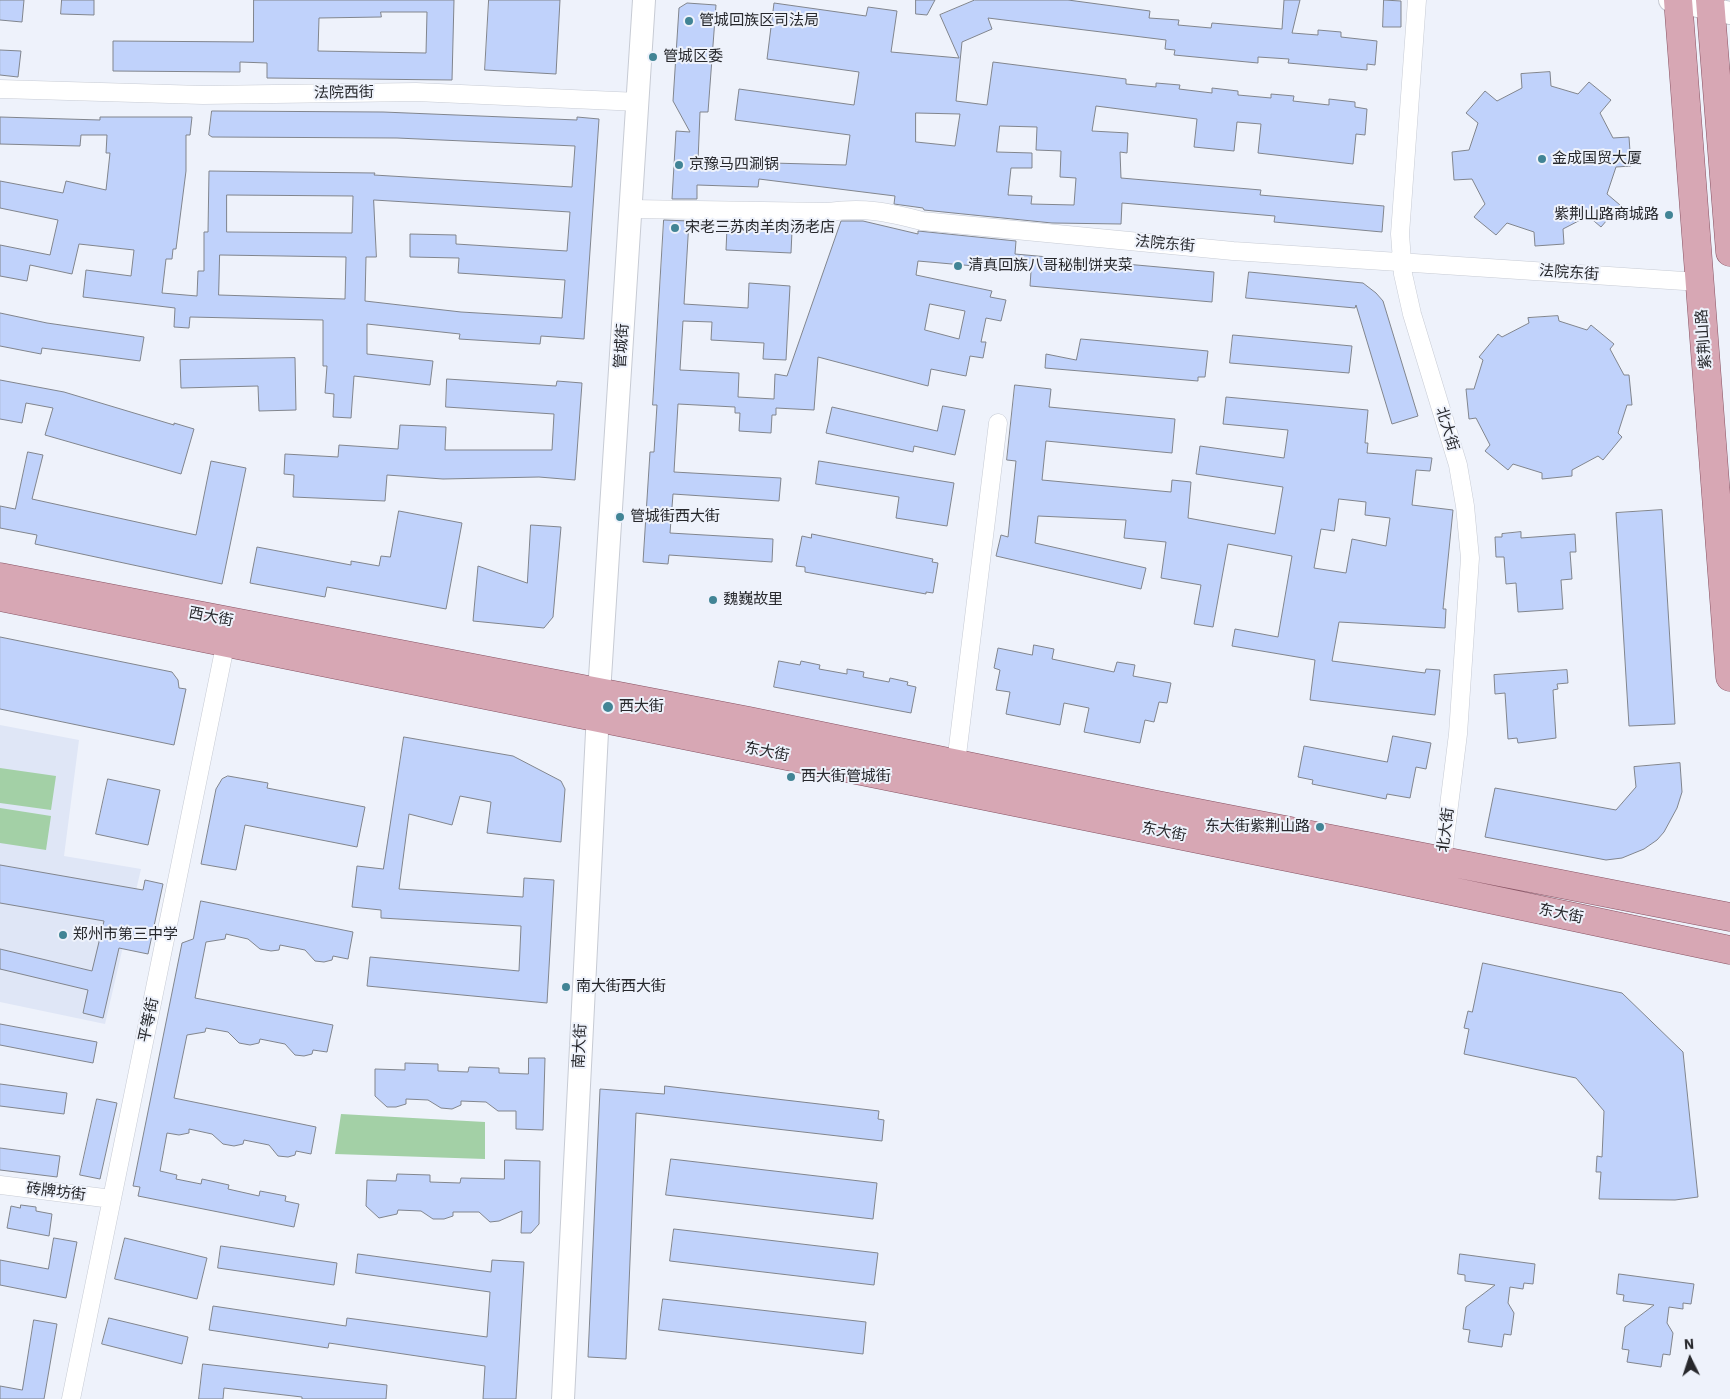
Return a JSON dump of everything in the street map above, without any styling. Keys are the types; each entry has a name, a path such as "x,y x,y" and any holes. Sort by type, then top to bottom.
{"main road":[{"name":"紫荆山路","path":"1675,1 1700,282 1730,678"},
{"path":"1717,7 1730,252"},
{"name":"西大街","path":"0,577 598,705"},
{"name":"西大街","path":"0,597 226,641 598,705"},
{"name":"东大街","path":"598,705 956,763 1730,917"},
{"name":"东大街","path":"598,705 1730,950"}],"street":[{"name":"管城街","path":"598,705 639,102 644,0"},
{"name":"北大街","path":"1417,0 1400,234 1402,262 1412,314 1458,466 1470,558 1458,734 1442,861"},
{"path":"1675,1 1717,7"},
{"name":"法院西街","path":"0,88 203,96 416,92 639,102"},
{"name":"法院东街","path":"631,209 828,212 850,209 880,210 922,221 1234,251 1700,282"},
{"path":"956,763 998,422"},
{"name":"平等街","path":"71,1399 226,641"},
{"name":"南大街","path":"563,1399 598,705"},
{"name":"砖牌坊街","path":"0,1185 112,1199"}],"shaded area":[{"name":"郑州市第三中学","path":"0,725 79,740 64,856 141,869 105,1024 0,1002"}],"green space":[{"path":"0,768 56,776 51,810 0,803"},
{"path":"0,808 51,816 46,850 0,843"},
{"path":"341,1114 485,1122 485,1159 335,1154"}],"building":[{"path":"0,0 24,0 22,22 0,20"},
{"path":"62,0 94,0 94,15 61,14"},
{"path":"254,0 454,0 452,80 267,78 267,63 240,62 240,72 113,71 113,41 253,42","holes":["381,12 427,12 426,53 318,51 319,18 381,17"]},
{"path":"489,0 560,0 556,74 485,70"},
{"path":"916,0 935,0 927,15 916,14"},
{"path":"975,0 1068,0 1150,11 1149,18 1179,20 1178,25 1211,28 1212,23 1282,29 1284,0 1300,0 1292,33 1318,35 1318,30 1341,32 1341,37 1377,41 1375,65 1367,64 1367,70 1288,63 1289,59 1258,57 1258,63 1174,55 1175,50 1165,49 1166,40 988,18 992,29 962,42 956,101 987,105 993,62 1126,79 1126,84 1156,87 1156,83 1180,85 1179,89 1212,93 1212,88 1238,91 1238,95 1271,98 1271,94 1294,96 1293,101 1329,105 1329,99 1355,102 1355,107 1367,109 1365,135 1356,134 1353,164 1258,153 1261,124 1237,122 1234,151 1194,147 1197,119 1096,106 1092,131 1128,133 1127,153 1120,152 1121,178 1261,190 1260,195 1384,206 1382,232 1274,222 1275,216 1122,203 1121,224 1052,223 924,210 923,208 894,204 895,196 759,179 758,187 697,185 697,199 672,199 676,131 690,132 673,101 679,8 687,3 716,5 708,112 700,112 698,161 846,165 850,135 735,120 739,89 854,105 859,72 767,59 774,3 866,16 868,7 897,11 891,52 959,58 940,15","holes":["916,113 960,114 955,146 916,142","1000,126 1037,127 1036,150 1061,151 1060,177 1076,178 1074,205 1031,204 1032,196 1008,195 1011,168 1032,168 1032,153 997,152"]},
{"path":"1384,0 1401,1 1401,27 1383,27"},
{"path":"0,50 21,51 18,77 0,75"},
{"name":"金成国贸大厦","path":"1550,72 1551,86 1578,94 1589,82 1611,100 1600,113 1613,138 1629,137 1631,166 1616,167 1607,194 1620,205 1601,227 1588,216 1563,229 1564,244 1535,246 1534,232 1507,223 1496,235 1474,217 1485,204 1472,179 1454,180 1452,152 1469,150 1478,123 1466,113 1485,91 1497,101 1522,88 1521,74"},
{"path":"212,111 383,112 577,120 577,117 599,119 584,339 541,336 540,344 459,339 460,334 367,324 367,354 433,361 430,385 354,376 351,418 333,417 334,394 325,393 327,366 323,366 323,320 190,317 189,328 174,327 175,308 83,297 86,270 131,276 134,250 79,244 72,274 30,265 27,281 0,276 0,245 50,255 58,220 0,208 0,181 63,193 66,181 106,190 110,153 106,153 107,135 81,135 80,146 0,144 0,117 100,120 100,117 192,117 190,135 186,135 186,171 176,249 173,249 172,259 166,259 162,293 197,296 198,271 204,271 204,232 208,232 209,171 375,173 374,175 572,187 575,146 397,138 212,137 209,135","holes":["227,195 353,196 352,233 227,232","374,200 570,212 567,251 456,244 456,235 410,234 410,257 459,258 458,273 565,280 562,318 461,312 365,301 366,257 376,257","220,255 346,257 345,299 219,295"]},
{"path":"664,220 689,221 684,304 748,308 749,283 790,286 786,360 763,359 764,343 711,340 712,322 683,321 680,370 739,373 738,397 774,399 775,374 787,376 841,221 863,221 918,234 918,231 1016,241 1015,254 1214,272 1212,302 1030,286 1031,271 918,261 916,275 992,291 990,297 1006,300 1001,321 986,318 981,342 986,342 983,358 970,356 966,376 931,369 928,386 818,357 814,410 776,408 776,415 772,415 771,433 739,431 740,413 735,413 735,407 678,404 674,472 781,478 779,501 673,494 670,533 773,539 772,562 669,555 668,564 643,562 650,452 654,452 657,405 653,405","holes":["930,304 965,311 959,339 925,330"]},
{"path":"741,225 790,228 790,231 792,231 791,253 726,250 727,228 740,229"},
{"path":"1249,272 1363,283 1376,293 1383,301 1418,416 1392,424 1356,305 1355,308 1246,298"},
{"path":"0,313 47,323 144,337 140,361 42,348 41,354 0,346"},
{"path":"1558,316 1559,321 1587,330 1591,325 1614,344 1610,349 1624,375 1629,375 1632,405 1627,405 1618,433 1622,437 1603,460 1598,456 1572,470 1572,476 1542,479 1542,473 1513,464 1508,470 1485,451 1490,445 1476,418 1469,419 1466,389 1474,389 1483,360 1479,357 1498,334 1502,337 1529,323 1528,318"},
{"path":"1233,335 1352,346 1349,373 1230,363"},
{"path":"1081,339 1208,351 1205,377 1198,377 1198,381 1045,368 1046,354 1076,360"},
{"path":"295,358 296,410 259,411 258,386 181,388 180,360"},
{"path":"447,379 556,386 557,381 582,383 575,480 539,477 443,479 387,475 385,501 293,497 294,475 284,474 285,454 338,457 339,445 398,449 400,425 446,427 445,450 552,450 554,414 446,407"},
{"path":"0,380 64,392 174,425 174,423 194,429 181,474 45,435 53,408 26,403 22,423 0,419"},
{"path":"1015,385 1051,389 1049,407 1175,419 1172,453 1046,441 1042,480 1171,492 1172,480 1191,482 1188,518 1275,534 1283,487 1196,474 1200,446 1284,458 1288,430 1223,424 1226,397 1368,410 1365,443 1368,443 1367,453 1432,458 1430,471 1416,470 1412,505 1453,510 1443,609 1446,609 1445,628 1339,622 1332,661 1425,673 1426,669 1440,670 1435,715 1310,700 1315,660 1232,646 1235,629 1278,637 1292,556 1228,544 1213,627 1194,624 1201,585 1161,578 1166,542 1124,538 1126,520 1038,516 1035,543 1146,568 1141,589 996,556 1001,535 1008,537 1016,461 1007,460","holes":["1339,499 1366,502 1365,515 1390,518 1386,546 1352,539 1346,573 1314,568 1321,529 1334,531"]},
{"path":"943,406 965,410 955,455 914,446 913,452 826,433 832,407 937,431"},
{"path":"28,452 43,455 32,499 196,535 211,461 246,468 222,584 35,544 37,535 0,528 0,506 15,509"},
{"path":"819,461 954,483 947,526 896,518 899,497 816,484"},
{"path":"1662,510 1675,724 1629,726 1616,513"},
{"path":"399,511 462,523 446,609 327,587 325,597 250,583 257,547 351,565 351,561 379,566 381,556 390,557"},
{"path":"531,525 561,527 553,617 544,628 473,621 478,566 527,583"},
{"path":"1521,532 1521,538 1575,534 1576,552 1570,552 1572,579 1561,580 1563,609 1518,612 1516,583 1506,584 1504,557 1496,557 1495,537 1502,537 1502,534"},
{"path":"812,534 933,559 932,562 938,563 933,593 926,592 926,594 805,572 805,567 796,566 802,536 811,538"},
{"path":"0,637 172,672 178,680 179,688 186,689 174,745 0,709"},
{"path":"1034,645 1054,649 1052,659 1114,672 1117,662 1135,665 1133,676 1171,683 1167,703 1159,702 1154,722 1145,720 1140,743 1084,732 1089,708 1064,703 1060,725 1006,714 1010,692 996,690 1000,670 994,668 998,648 1032,655"},
{"path":"779,661 800,665 801,661 820,665 819,669 847,674 847,669 864,672 863,677 889,682 890,678 908,682 907,685 916,687 911,713 774,687"},
{"path":"1567,670 1568,683 1557,684 1558,689 1553,690 1556,738 1518,743 1517,738 1508,739 1505,693 1495,694 1494,675"},
{"path":"1393,736 1431,743 1426,769 1416,767 1410,798 1387,794 1386,799 1312,784 1313,780 1298,777 1304,746 1387,762"},
{"path":"404,737 513,756 561,781 565,789 561,842 487,833 491,802 460,796 452,825 409,814 399,889 523,897 524,878 554,880 547,1003 367,986 370,957 519,971 521,926 381,918 381,910 352,907 357,866 383,869"},
{"path":"1680,763 1682,792 1677,808 1664,832 1657,840 1644,849 1622,858 1606,860 1485,837 1495,788 1616,810 1636,787 1634,767"},
{"path":"228,776 268,783 267,788 365,807 357,847 245,825 236,870 201,864 216,789 222,779"},
{"path":"108,779 160,790 148,845 96,834"},
{"path":"0,865 143,890 145,880 163,884 148,954 119,948 103,1018 83,1013 88,990 0,969 0,949 92,971 104,921 0,903"},
{"path":"201,901 353,932 348,959 333,956 332,960 324,962 315,961 305,950 280,945 279,950 260,949 248,939 226,934 225,939 206,942 195,998 333,1025 327,1052 313,1050 312,1054 304,1056 295,1055 285,1044 260,1039 259,1043 250,1045 239,1043 228,1032 206,1028 205,1032 187,1035 174,1098 316,1127 311,1154 296,1151 295,1155 288,1157 278,1156 269,1145 244,1140 243,1144 234,1146 223,1144 212,1134 189,1129 189,1133 179,1135 167,1133 160,1171 177,1175 176,1179 201,1184 202,1179 229,1185 228,1189 259,1196 260,1191 286,1196 285,1201 299,1204 294,1227 138,1196 140,1187 133,1186 182,943 193,939"},
{"path":"1483,963 1622,993 1683,1052 1698,1197 1675,1200 1599,1199 1601,1172 1596,1172 1597,1156 1602,1157 1604,1111 1576,1078 1464,1054 1469,1029 1464,1028 1468,1011 1472,1012"},
{"path":"0,1024 97,1042 93,1063 0,1045"},
{"path":"529,1058 545,1058 543,1130 516,1129 516,1111 498,1111 486,1102 461,1101 461,1105 452,1109 441,1108 428,1100 406,1099 406,1104 387,1107 375,1096 375,1069 405,1070 405,1063 438,1064 438,1071 468,1072 469,1067 499,1068 499,1073 528,1074"},
{"path":"0,1084 67,1093 64,1114 0,1106"},
{"path":"665,1086 879,1111 878,1119 884,1120 882,1141 636,1113 626,1359 588,1357 600,1089 664,1094"},
{"path":"97,1099 117,1103 100,1179 80,1175"},
{"path":"0,1148 60,1156 57,1177 0,1170"},
{"path":"671,1159 877,1183 873,1219 666,1195"},
{"path":"505,1160 540,1161 539,1224 531,1233 521,1233 522,1211 499,1221 490,1222 479,1212 453,1212 453,1216 444,1219 433,1219 421,1211 398,1210 397,1214 379,1218 366,1206 367,1180 396,1181 397,1174 430,1175 430,1182 460,1183 461,1178 504,1179"},
{"path":"21,1205 36,1207 36,1211 52,1214 49,1236 7,1228 11,1206 20,1208"},
{"path":"674,1229 878,1253 874,1285 670,1261"},
{"path":"54,1238 77,1242 66,1298 0,1285 0,1260 48,1269"},
{"path":"125,1238 207,1258 197,1299 115,1279"},
{"path":"221,1246 337,1263 334,1285 218,1268"},
{"path":"358,1254 491,1272 492,1260 524,1262 516,1399 483,1399 485,1366 329,1343 328,1348 209,1330 213,1306 346,1326 347,1318 487,1337 490,1292 356,1273"},
{"path":"1460,1254 1535,1264 1533,1284 1524,1283 1523,1289 1510,1287 1508,1303 1514,1313 1511,1335 1504,1334 1502,1347 1468,1342 1470,1330 1463,1329 1466,1307 1495,1285 1465,1281 1465,1275 1458,1274"},
{"path":"1619,1274 1694,1284 1691,1304 1683,1303 1683,1309 1669,1307 1667,1323 1673,1333 1670,1355 1663,1354 1661,1367 1627,1362 1629,1350 1622,1349 1625,1327 1654,1305 1623,1301 1624,1295 1617,1294"},
{"path":"663,1299 866,1322 863,1354 659,1330"},
{"path":"109,1318 188,1337 182,1364 102,1344"},
{"path":"34,1320 57,1324 44,1399 0,1399 0,1386 22,1390"},
{"path":"203,1364 387,1385 386,1399 302,1399 302,1397 224,1388 223,1399 199,1399"}],"place":[{"name":"管城回族区司法局","path":"689,21"},
{"name":"管城区委","path":"653,57"},
{"name":"金成国贸大厦","path":"1542,159"},
{"name":"京豫马四涮锅","path":"679,165"},
{"name":"紫荆山路商城路","path":"1669,215"},
{"name":"宋老三苏肉羊肉汤老店","path":"675,228"},
{"name":"清真回族八哥秘制饼夹菜","path":"958,266"},
{"name":"管城街西大街","path":"620,517"},
{"name":"魏巍故里","path":"713,600"},
{"name":"西大街","path":"608,707"},
{"name":"西大街管城街","path":"791,777"},
{"name":"东大街紫荆山路","path":"1320,827"},
{"name":"郑州市第三中学","path":"63,935"},
{"name":"南大街西大街","path":"566,987"}]}
